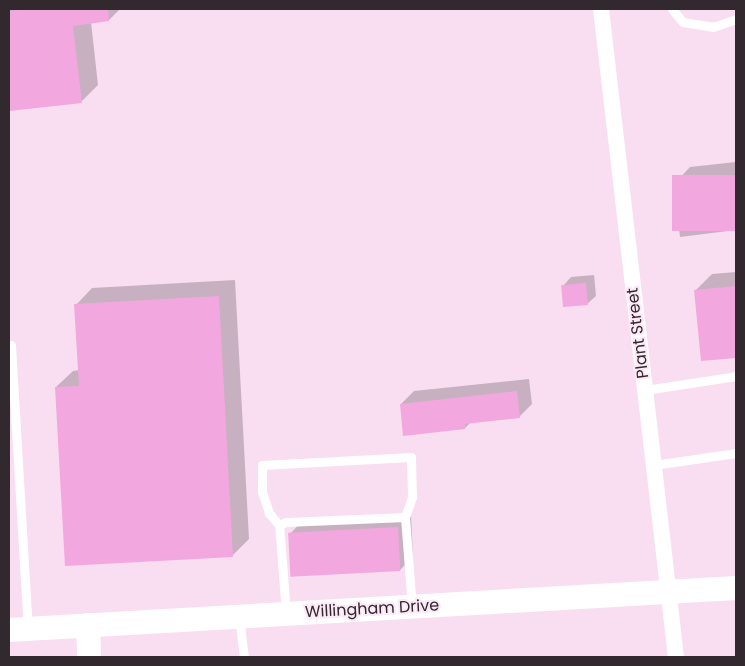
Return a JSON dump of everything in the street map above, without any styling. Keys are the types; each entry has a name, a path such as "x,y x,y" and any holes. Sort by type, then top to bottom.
{"street":[{"name":"Plant Street","path":"601,9 676,657"},
{"name":"Willingham Drive","path":"19,629 736,588"},
{"path":"88,625 89,657"}],"lane":[{"path":"672,9 683,22 713,27 736,18"},
{"path":"11,345 19,629"},
{"path":"645,390 736,376"},
{"path":"654,465 736,453"},
{"path":"286,614 279,525 269,513 262,492 262,465 411,457 412,497 405,517 412,607"},
{"path":"279,525 295,521 405,517"},
{"path":"239,617 244,657"}],"shaded area":[{"path":"9,9 736,9 736,657 9,657"}],"building":[{"path":"29,9 108,9 109,21 73,26 82,103 9,111 9,11"},
{"path":"672,175 736,175 736,231 672,231"},
{"path":"586,283 588,305 563,307 561,285"},
{"path":"736,286 736,358 701,361 694,290"},
{"path":"219,296 233,557 65,566 55,387 79,386 74,304"},
{"path":"517,391 520,418 465,424 465,429 403,436 400,404"},
{"path":"398,527 400,571 290,577 288,533"}]}
